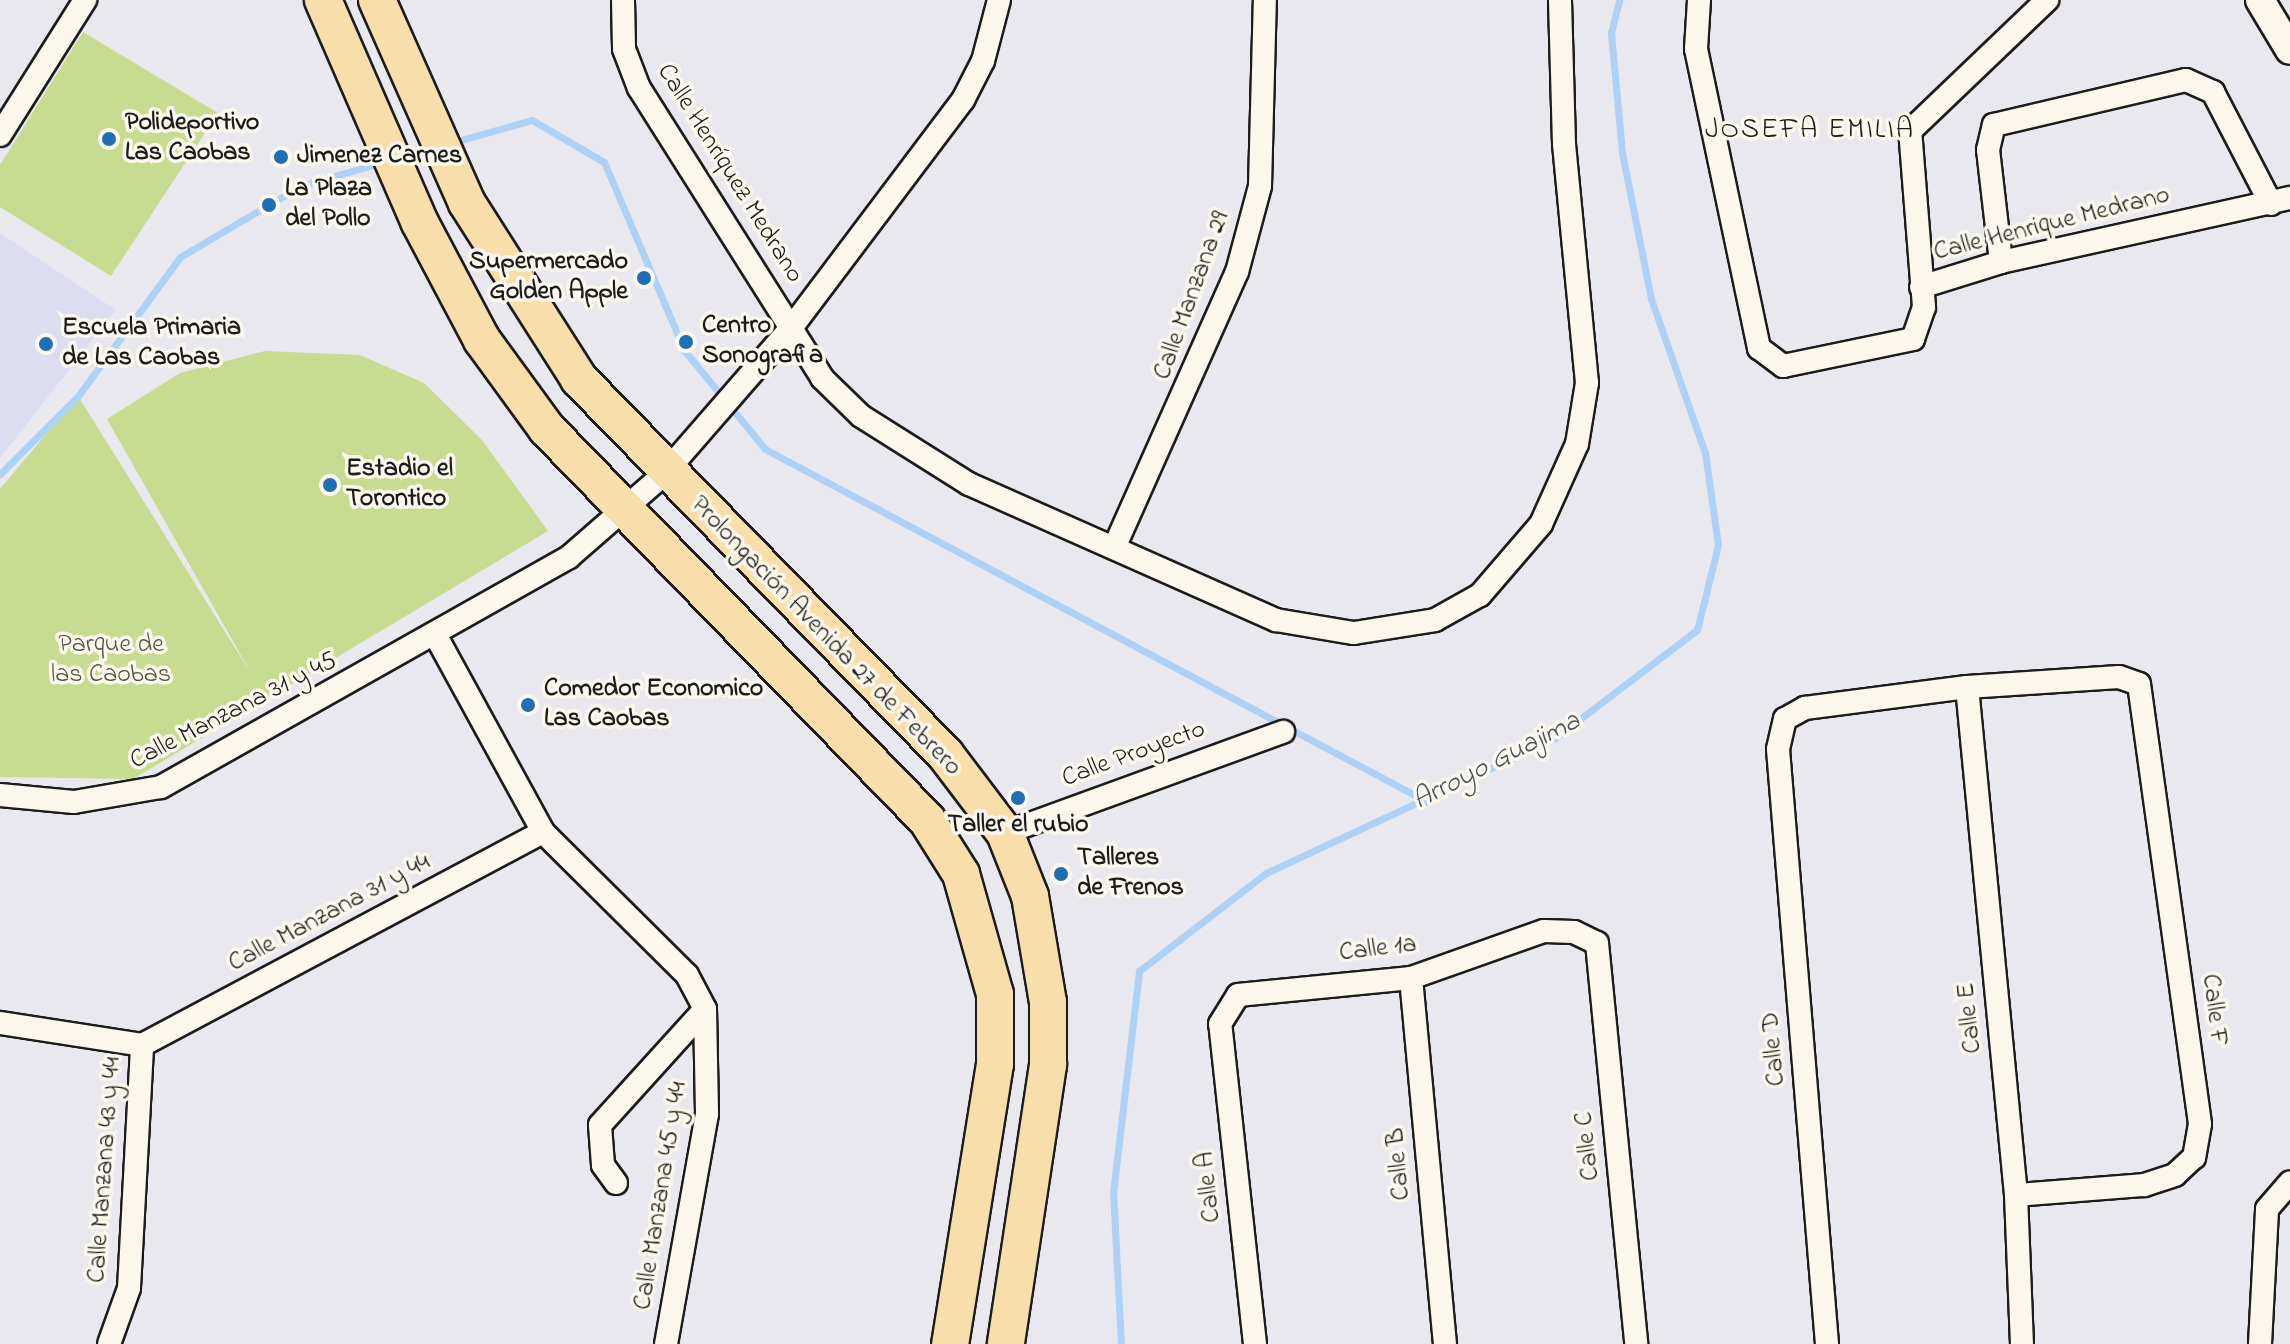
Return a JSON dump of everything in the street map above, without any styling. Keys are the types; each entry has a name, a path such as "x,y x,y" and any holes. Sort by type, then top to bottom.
{"main road":[{"name":"Prolongación Avenida 27 de Febrero","path":"323,0 371,123 482,340 547,429 624,513 927,820 981,924 995,994 995,1064 950,1344"},
{"name":"Prolongación Avenida 27 de Febrero","path":"377,0 415,97 467,203 579,379 664,474 945,754 1005,833 1030,896 1048,1002 1048,1065 1006,1344"}],"street":[{"path":"0,135 85,0"},
{"name":"Calle Henríquez Medrano","path":"623,0 624,49 639,88 822,378 861,416 969,484 1276,620 1354,633 1435,620 1480,595 1541,524 1577,444 1587,383 1564,144 1560,0"},
{"name":"Calle Manzana 31 y 45","path":"0,795 74,802 161,787 437,638 569,557 624,513 664,474 791,328 963,100 983,61 999,0"},
{"name":"Calle Manzana 29","path":"1114,548 1237,272 1260,186 1265,0"},
{"name":"Calle Henrique Medrano","path":"1699,0 1696,49 1763,357 1783,366 1901,345 1922,326 1921,287 2001,262 2280,201"},
{"path":"1921,287 1910,131 2047,0"},
{"path":"2260,0 2290,50"},
{"path":"2001,262 1988,150 1994,125 2186,80 2213,92 2280,201"},
{"path":"437,638 543,832"},
{"name":"Calle F","path":"1967,687 2119,677 2139,684 2200,1124 2194,1157 2175,1175 2144,1185 2016,1195"},
{"name":"Calle D","path":"1827,1344 1778,749 1785,719 1805,708 1967,687"},
{"name":"Calle E","path":"1967,687 2016,1195 2022,1344"},
{"name":"Calle Proyecto","path":"1005,833 1283,732"},
{"name":"Calle Manzana 45 y 44","path":"543,832 687,975 705,1009 707,1114 666,1344"},
{"name":"Calle Manzana 31 y 44","path":"142,1045 543,832"},
{"name":"Calle 1a","path":"1220,1024 1238,995 1411,978 1544,931 1574,932 1597,943"},
{"name":"Calle C","path":"1597,943 1636,1344"},
{"name":"Calle B","path":"1411,978 1445,1344"},
{"path":"616,1183 603,1165 600,1125 705,1009"},
{"path":"0,1023 142,1045"},
{"name":"Calle A","path":"1220,1024 1255,1344"},
{"name":"Calle Manzana 43 y 44","path":"109,1344 129,1288 142,1045"},
{"path":"2260,1344 2267,1209 2290,1183"}],"shaded area":[{"name":"Escuela Primaria de Las Caobas","path":"0,233 116,310 0,458"}],"green space":[{"name":"Polideportivo Las Caobas","path":"83,32 218,113 111,276 0,207 0,165"},
{"name":"Parque de las Caobas","path":"265,351 360,355 424,383 482,440 548,531 133,779 0,777 0,489 78,396 252,675 107,419 180,373"}],"waterway":[{"name":"Arroyo Guajima","path":"1121,1344 1113,1193 1139,971 1266,873 1555,738 1697,630 1718,545 1705,453 1651,299 1622,152 1611,33 1619,0"},
{"path":"450,143 532,120 604,162 684,350 765,449 1426,801"},
{"path":"404,156 430,149"},
{"path":"0,474 78,396 180,257 302,185 384,162"}],"place":[{"name":"Polideportivo Las Caobas","path":"109,139"},
{"name":"Jimenez Carnes","path":"281,157"},
{"name":"La Plaza del Pollo","path":"269,205"},
{"name":"Supermercado Golden Apple","path":"644,278"},
{"name":"Centro Sonografia","path":"686,342"},
{"name":"Escuela Primaria de Las Caobas","path":"46,344"},
{"name":"Estadio el Torontico","path":"330,485"},
{"name":"Comedor Economico Las Caobas","path":"528,705"},
{"name":"Taller el rubio","path":"1018,798"},
{"name":"Talleres de Frenos","path":"1061,874"}],"district":[{"name":"JOSEFA EMILIA","path":"1810,131"}]}
